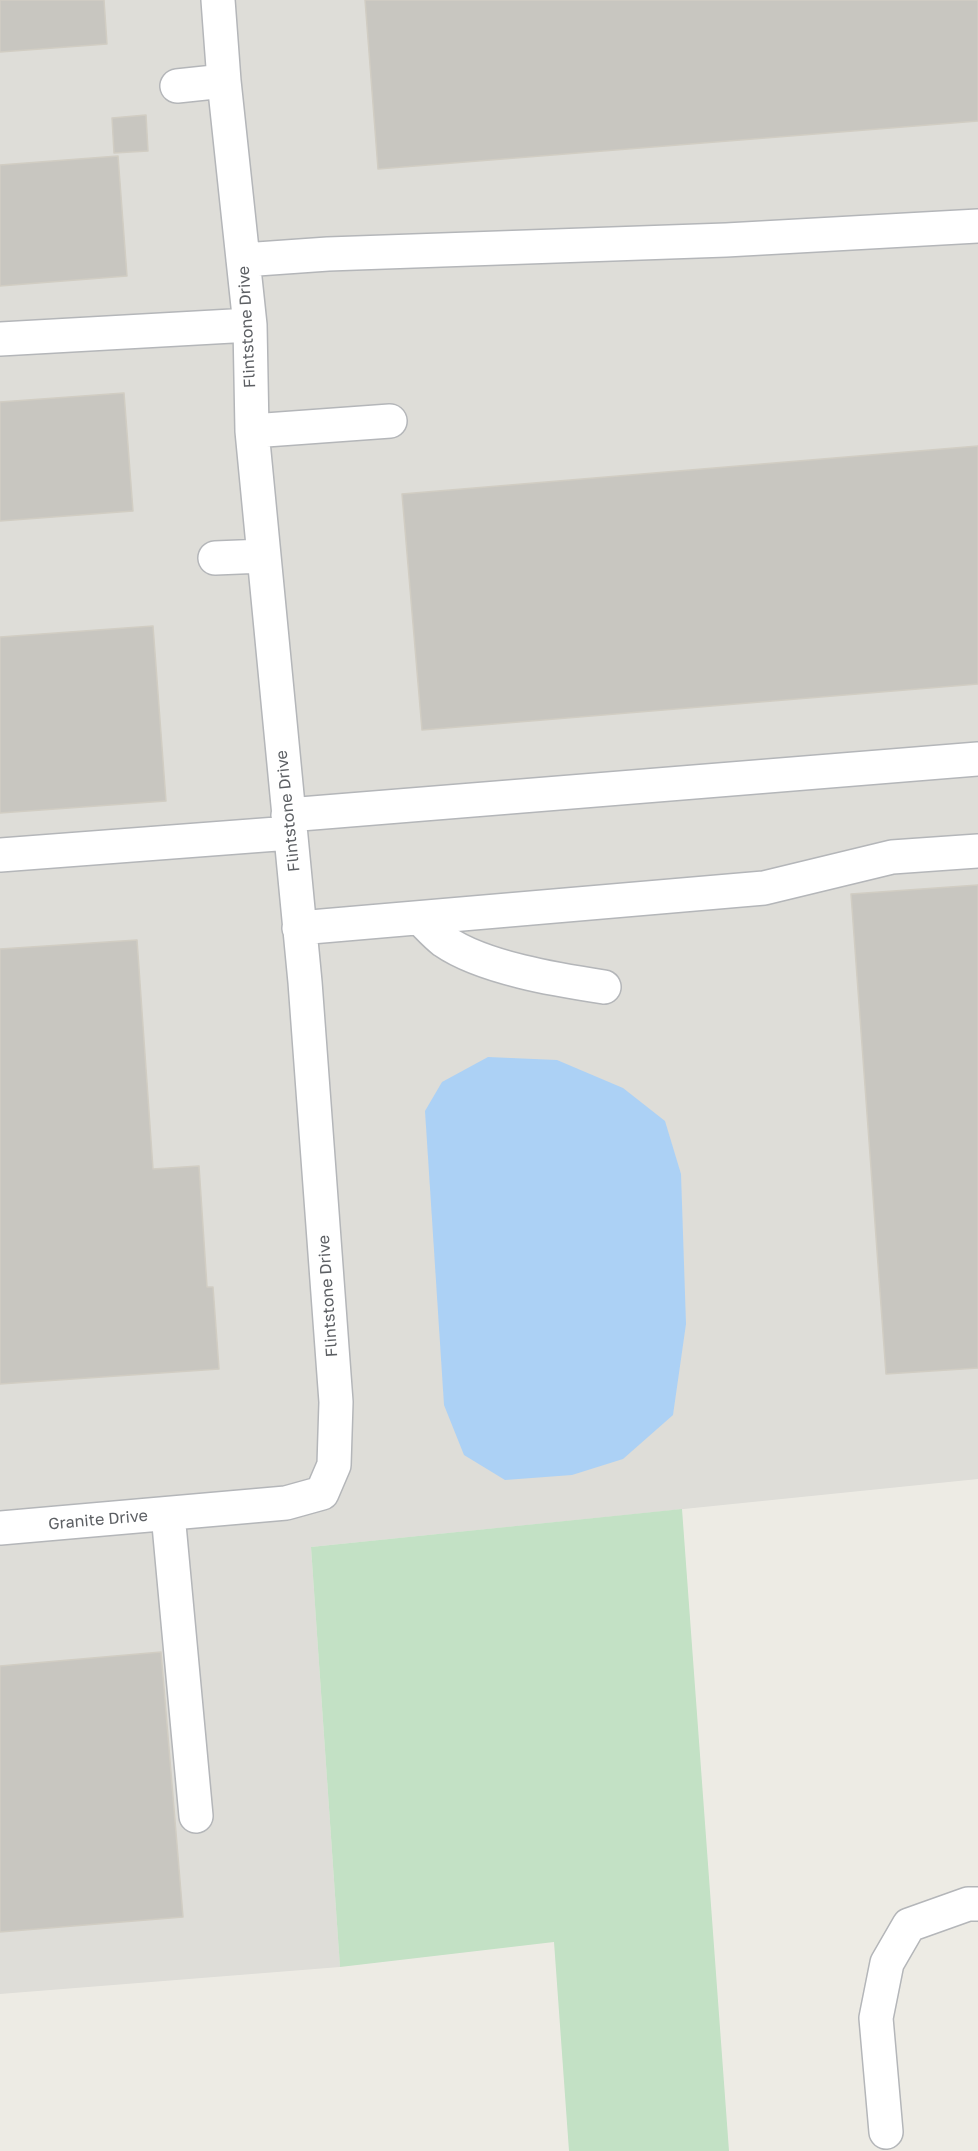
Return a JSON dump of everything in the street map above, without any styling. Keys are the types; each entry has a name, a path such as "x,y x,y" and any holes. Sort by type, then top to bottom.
{"street":[{"name":"Flintstone Drive","path":"182,1512 286,1503 322,1493 334,1465 336,1402 299,927 252,431 250,325 224,81 218,0"},
{"path":"177,86 224,81"},
{"path":"243,260 328,254 726,240 978,226"},
{"path":"0,339 250,325"},
{"path":"252,431 390,422"},
{"path":"215,558 264,556"},
{"path":"0,855 289,824 978,759"},
{"path":"299,927 420,919 764,888 892,857 978,851"},
{"path":"420,919 444,942 474,956 539,977 604,987"},
{"path":"182,1512 196,1816"},
{"name":"Granite Drive","path":"0,1528 182,1512"},
{"path":"886,2132 876,2018 887,1963 909,1925 968,1904 978,1904"}],"shaded area":[{"path":"0,0 978,0 978,1479 311,1547 340,1967 0,1994"}],"green space":[{"path":"682,1509 729,2151 569,2151 554,1942 340,1967 311,1547"}],"water":[{"path":"488,1057 557,1060 623,1088 665,1121 681,1174 686,1324 673,1415 623,1459 572,1475 505,1480 464,1455 444,1405 425,1111 442,1082"}],"building":[{"path":"0,0 104,0 107,44 0,52"},
{"path":"365,0 978,0 978,121 378,169"},
{"path":"146,115 148,151 114,153 112,118"},
{"path":"118,156 127,276 0,286 0,165"},
{"path":"124,393 133,511 0,521 0,402"},
{"path":"978,446 978,684 422,730 402,494"},
{"path":"153,626 166,801 0,813 0,637"},
{"path":"978,885 978,1368 886,1374 851,894"},
{"path":"137,940 153,1169 199,1166 207,1287 213,1287 219,1369 0,1384 0,949"},
{"path":"161,1652 183,1917 0,1932 0,1666"}]}
